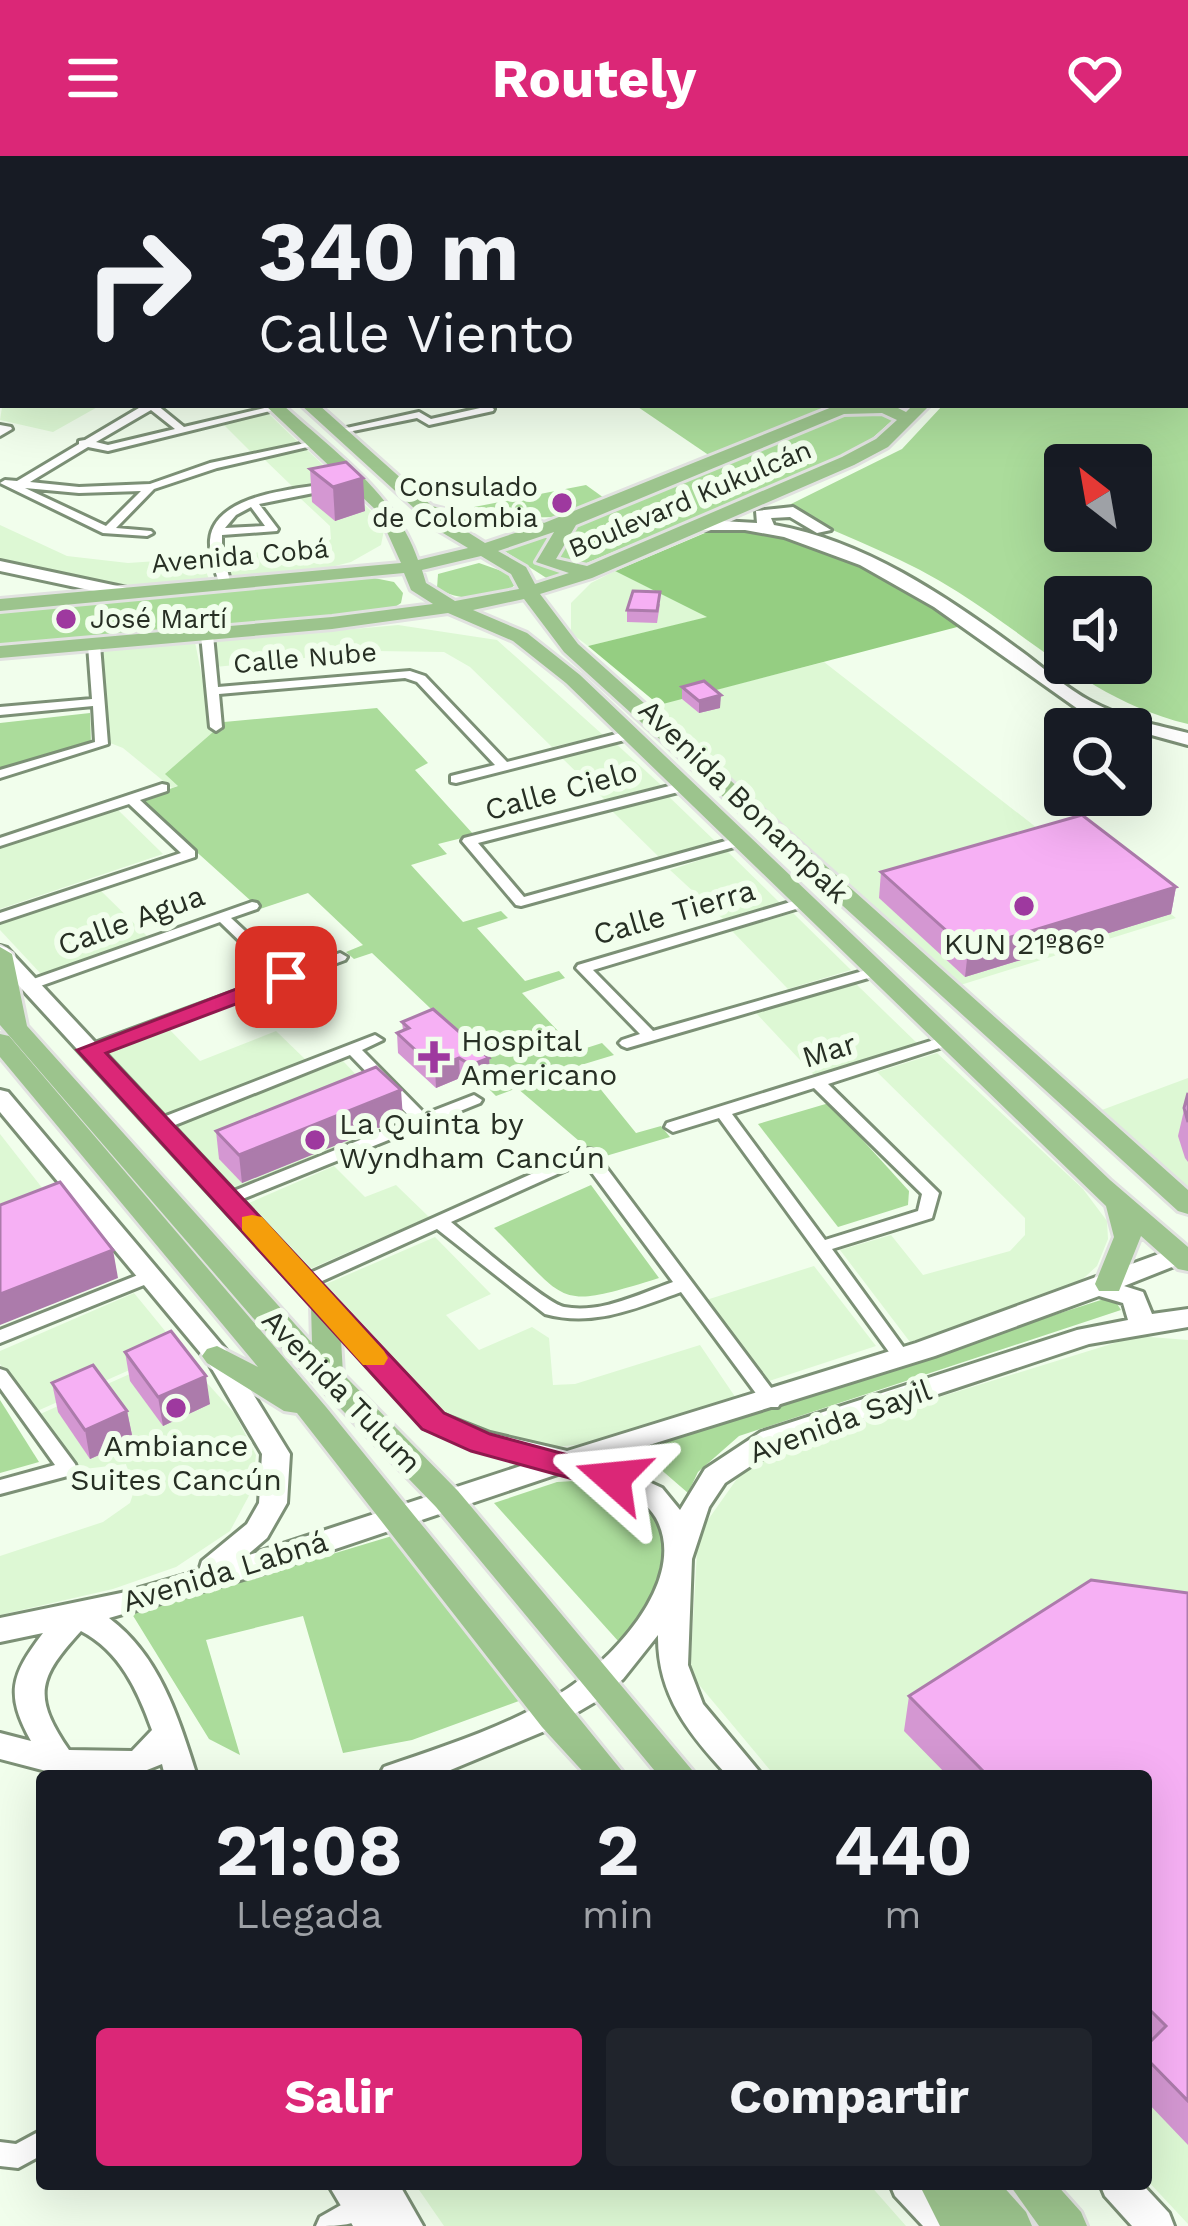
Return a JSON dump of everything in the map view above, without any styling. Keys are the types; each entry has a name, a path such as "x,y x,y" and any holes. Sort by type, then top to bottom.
{"main road":[{"path":"276,408 357,482 398,528 412,574 483,550"},
{"name":"Avenida Bonampak","path":"312,408 444,526 503,561 608,711 1100,1186 1185,1256"},
{"name":"Boulevard Kukulcán","path":"483,550 569,521 844,408"},
{"path":"886,408 908,419"},
{"name":"Boulevard Kukulcán","path":"445,604 488,604 521,589 589,572 703,525 882,442 919,408"},
{"path":"420,502 473,522 569,521"},
{"path":"569,521 545,562 589,572"},
{"path":"398,528 431,534 444,526"},
{"path":"291,579 367,558 388,543 398,528"},
{"path":"447,560 503,561"},
{"path":"346,622 390,612 406,597 398,582 369,572"},
{"name":"Avenida Cobá","path":"0,605 369,572 412,574"},
{"path":"552,630 560,602 589,572"},
{"name":"Avenida Bonampak","path":"412,574 445,604 520,637 633,704 1188,1205"},
{"path":"0,652 406,616 445,604"},
{"path":"406,616 520,637"},
{"path":"608,711 616,702 633,704"},
{"path":"0,953 5,1026"},
{"name":"Avenida Tulum","path":"5,1026 328,1377 447,1498 675,1770"},
{"name":"Avenida Tulum","path":"5,1026 315,1415 392,1519 554,1717 603,1770"},
{"path":"1056,1141 1099,1126"},
{"path":"1100,1186 1129,1223 1129,1239 1105,1286"},
{"path":"315,1294 328,1377"},
{"path":"217,1356 315,1415"},
{"path":"942,2190 963,2226"},
{"path":"980,2190 1011,2226"},
{"path":"1034,2190 1066,2226"}],"street":[{"path":"19,484 146,408"},
{"path":"155,408 180,428"},
{"path":"83,443 108,448 270,408"},
{"path":"411,408 429,422 489,410"},
{"path":"338,431 419,415"},
{"path":"147,533 106,531 4,483 80,490 151,487 214,465 314,445"},
{"path":"793,512 792,496 805,481"},
{"path":"225,585 220,522 254,504 357,482"},
{"path":"106,531 151,487"},
{"path":"218,532 273,529 254,504"},
{"path":"766,525 762,514 793,512 925,581 1107,706 1188,730"},
{"path":"703,525 766,525 872,566 928,596 1078,702 1121,722 1188,740"},
{"path":"0,566 76,586 130,593"},
{"name":"Calle Nube","path":"207,635 216,727"},
{"path":"0,774 102,744 94,645"},
{"name":"Calle Nube","path":"216,691 406,674 421,679 505,766"},
{"path":"0,711 99,702"},
{"path":"456,779 632,734"},
{"name":"Calle Cielo","path":"685,786 470,842 521,902 740,841"},
{"path":"0,842 162,788"},
{"path":"0,918 190,854 131,799"},
{"name":"Calle Tierra","path":"650,1036 583,968 804,902"},
{"name":"Calle Agua","path":"27,986 252,906"},
{"path":"220,916 286,977"},
{"name":"Avenida Tulum","path":"0,953 433,1421 482,1443 565,1462 655,1497 678,1532 671,1651 678,1686 696,1718 742,1770"},
{"path":"89,1050 340,957"},
{"path":"627,1043 877,971"},
{"path":"159,1125 374,1040"},
{"name":"Mar","path":"673,1127 950,1040"},
{"path":"352,1049 423,1120"},
{"path":"817,1082 931,1193 926,1214 821,1247"},
{"path":"0,1097 10,1122 217,1356 267,1435 278,1474 273,1503 257,1531 230,1558 184,1586"},
{"path":"230,1199 474,1100"},
{"path":"723,1112 903,1359"},
{"path":"315,1294 442,1224 587,1154 772,1402"},
{"path":"442,1224 550,1310 570,1316 590,1316 686,1284"},
{"name":"Avenida Sayil","path":"447,1498 772,1402 1185,1256"},
{"path":"0,1337 148,1277"},
{"path":"1105,1286 1134,1298 1142,1323"},
{"name":"Avenida Sayil","path":"554,1717 604,1681 652,1626 674,1576 696,1504 715,1476 740,1455 771,1439 1142,1323 1188,1322"},
{"path":"0,1375 68,1469 0,1487"},
{"name":"Avenida Labná","path":"0,1630 78,1616 184,1586 447,1498"},
{"path":"66,1769 29,1716 28,1686 39,1656 78,1616 113,1634 147,1682 179,1770"},
{"path":"39,1656 82,1633 113,1634"},
{"path":"415,1770 554,1717"},
{"path":"0,1746 66,1769 138,1763 154,1755 167,1730"},
{"path":"0,2154 18,2156 36,2146"},
{"path":"913,2190 946,2226"},
{"path":"1123,2190 1156,2226"},
{"path":"329,2226 368,2198 405,2226"}],"shaded area":[{"path":"2,408 96,408 53,432 0,420"},
{"path":"269,414 299,443 251,452 222,423"},
{"path":"306,449 338,479 294,488 263,458"},
{"path":"348,488 385,525 381,545 351,562 307,573 228,580 225,555 320,548 331,539 330,526 300,498"},
{"path":"0,525 67,556 128,563 201,558 210,582 100,589 0,564"},
{"path":"615,571 709,617 588,646 571,633 571,603 591,583"},
{"path":"398,625 497,640 603,735 552,747 470,667 444,652 376,651 215,667 210,642"},
{"path":"195,642 213,732 166,774 179,785 172,788 123,748 105,741 93,652"},
{"path":"824,662 1055,842 1072,837 1176,918 954,987 652,706"},
{"path":"613,741 661,785 605,800 560,756"},
{"path":"666,794 716,842 659,857 610,809"},
{"path":"117,809 163,854 0,909 0,848"},
{"path":"727,851 780,903 723,919 670,870"},
{"path":"99,889 148,937 42,975 0,930 0,924"},
{"path":"793,913 851,970 788,989 732,931"},
{"path":"854,982 918,1044 815,1076 755,1012"},
{"path":"169,1029 200,1061 276,1031 307,1061 163,1119 104,1055"},
{"path":"937,1053 1083,1189 1107,1221 1108,1239 1097,1266 1074,1287 1045,1302 910,1342 840,1250 891,1235 923,1275 1010,1251 1025,1235 1025,1218 877,1072"},
{"path":"343,1061 399,1120 229,1192 171,1128"},
{"path":"1188,1078 1188,1191 1091,1114"},
{"path":"0,1134 50,1198 0,1217"},
{"path":"334,1166 365,1197 396,1185 429,1217 303,1272 242,1206"},
{"path":"435,1237 491,1294 446,1315 479,1350 532,1327 549,1338 553,1385 575,1384 700,1345 742,1407 601,1442 546,1448 462,1429 435,1417 317,1288"},
{"path":"814,1266 876,1346 763,1383 703,1301"},
{"path":"134,1293 179,1348 35,1412 0,1364 0,1351"},
{"path":"1137,1336 1188,1340 1188,2224 1152,2185 1152,1770 770,1770 690,1674 698,1534 746,1466 901,1409"},
{"path":"179,1352 235,1414 256,1455 252,1490 230,1531 176,1567 113,1589 0,1615 0,1556 103,1522 130,1503 133,1494 126,1464 76,1470 38,1415"},
{"path":"419,2190 874,2190 906,2226 444,2226"}],"green space":[{"path":"639,408 832,408 713,458"},
{"path":"940,408 1188,408 1188,724 1154,714 1152,708 1140,708 1093,684 1152,684 1152,576 1044,576 1044,652 939,580 799,516 791,504 902,449"},
{"path":"872,411 896,417 859,450 548,579 503,550 851,413"},
{"path":"586,485 611,503 562,517 477,518 474,507"},
{"path":"712,530 780,537 844,557 903,587 961,626 659,705 588,646 707,617 615,571"},
{"path":"479,563 516,576 516,584 499,594 477,598 437,588 438,574"},
{"path":"364,576 394,582 403,593 401,603 383,615 0,648 0,608"},
{"path":"377,708 428,763 415,770 474,835 438,844 447,854 411,865 463,922 501,911 508,918 477,928 525,981 559,971 565,978 522,993 577,1051 602,1043 614,1055 581,1065 636,1133 661,1126 670,1137 599,1158 517,1088 496,1096 487,1087 505,1079 372,953 354,959 346,952 363,945 308,893 260,909 139,800 178,786 165,774 213,732 222,731 224,722"},
{"path":"90,713 91,744 0,770 0,723"},
{"path":"829,1103 909,1191 908,1205 838,1227 758,1124"},
{"path":"591,1185 659,1278 599,1295 565,1294 494,1228"},
{"path":"1104,1299 1116,1302 1121,1310 739,1436 698,1472 688,1493 658,1467 616,1456"},
{"path":"0,1400 39,1462 0,1473"},
{"path":"591,1480 624,1491 646,1505 659,1524 664,1544 652,1592 619,1642 494,1503 557,1482"},
{"path":"392,1536 527,1698 412,1740 343,1753 303,1616 206,1640 240,1755 209,1739 132,1614"}],"building":[{"path":"346,462 363,478 333,487 310,469"},
{"path":"633,591 660,592 657,611 627,610"},
{"path":"704,681 721,695 699,701 682,687"},
{"name":"KUN 21º86º","path":"1083,816 1176,887 968,950 881,872"},
{"path":"433,1009 489,1058 471,1065 459,1058 435,1068 397,1033 409,1028 402,1022"},
{"path":"376,1067 401,1090 239,1155 216,1131"},
{"path":"60,1182 113,1250 0,1294 0,1205"},
{"path":"171,1331 206,1376 158,1397 125,1352"},
{"path":"93,1365 127,1411 85,1430 52,1383"},
{"path":"1091,1580 1188,1593 1188,2101 1152,2064 1152,2040 1166,2026 1152,2012 1152,1770 982,1770 909,1696"}],"slow traffic":[{"path":"252,1224 374,1358"}],"place":[{"name":"Consulado de Colombia","path":"562,503"},
{"name":"José Martí","path":"66,619"},
{"name":"KUN 21º86º","path":"1024,906"},
{"name":"Hospital Americano","path":"434,1057"},
{"name":"La Quinta by Wyndham Cancún","path":"315,1140"},
{"name":"Ambiance Suites Cancún","path":"176,1408"}],"route":[{"path":"286,977 89,1050 433,1421 482,1443 613,1478"}]}
